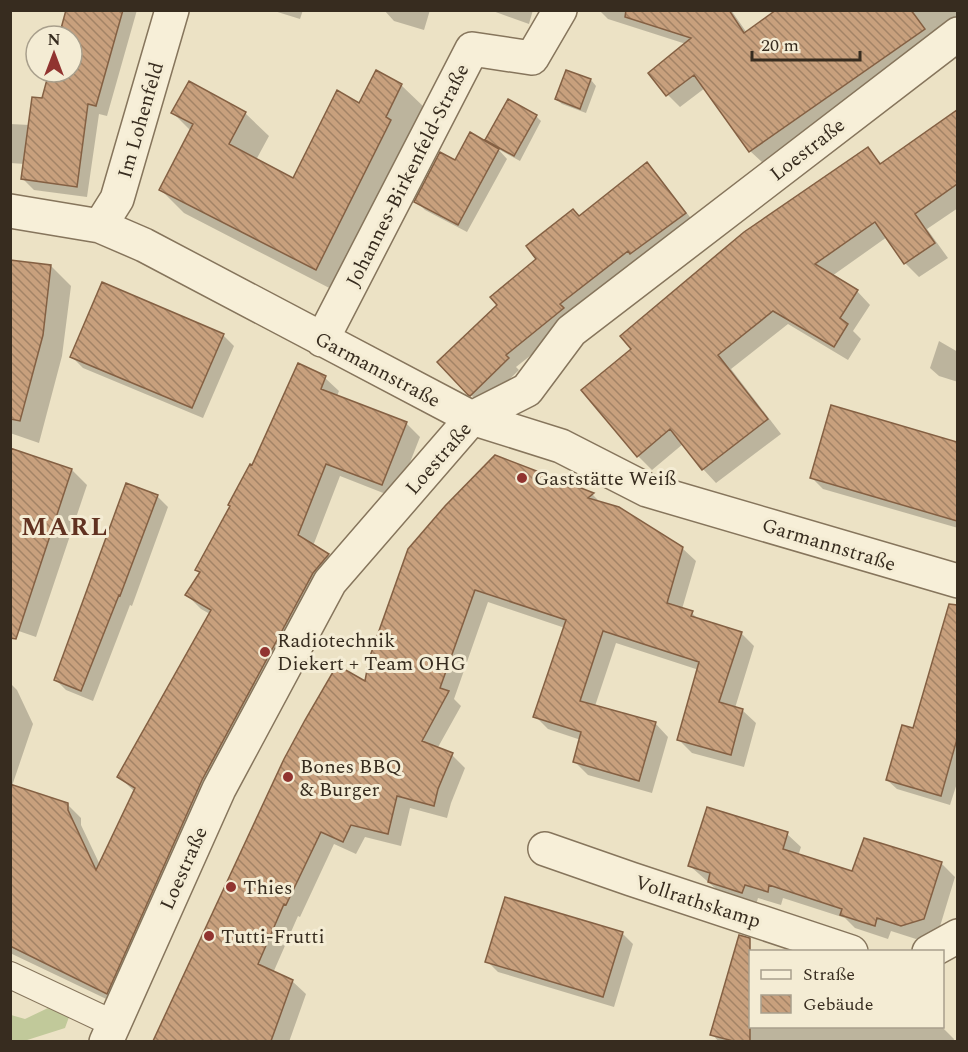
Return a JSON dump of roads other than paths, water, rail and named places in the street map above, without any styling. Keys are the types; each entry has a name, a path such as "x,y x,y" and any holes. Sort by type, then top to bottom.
{"street":[{"name":"Im Lohenfeld","path":"100,226 117,199 172,10"},
{"name":"Johannes-Birkenfeld-Straße","path":"322,340 472,49 532,58 560,10"},
{"name":"Loestraße","path":"110,1033 219,789 330,582 472,418 527,390 571,331 957,34"},
{"name":"Garmannstraße","path":"10,211 100,226 144,245 472,418 561,446 647,490 957,582"},
{"name":"Vollrathskamp","path":"545,849 848,950"},
{"path":"931,950 957,936"},
{"path":"10,975 110,1033"}],"place":[{"name":"Gaststätte Weiß","path":"522,478"},
{"name":"Radiotechnik Diekert + Team OHG","path":"265,652"},
{"name":"Bones BBQ & Burger","path":"288,777"},
{"name":"Thies","path":"231,887"},
{"name":"Tutti-Frutti","path":"209,936"}],"district":[{"name":"MARL","path":"65,526"}]}
